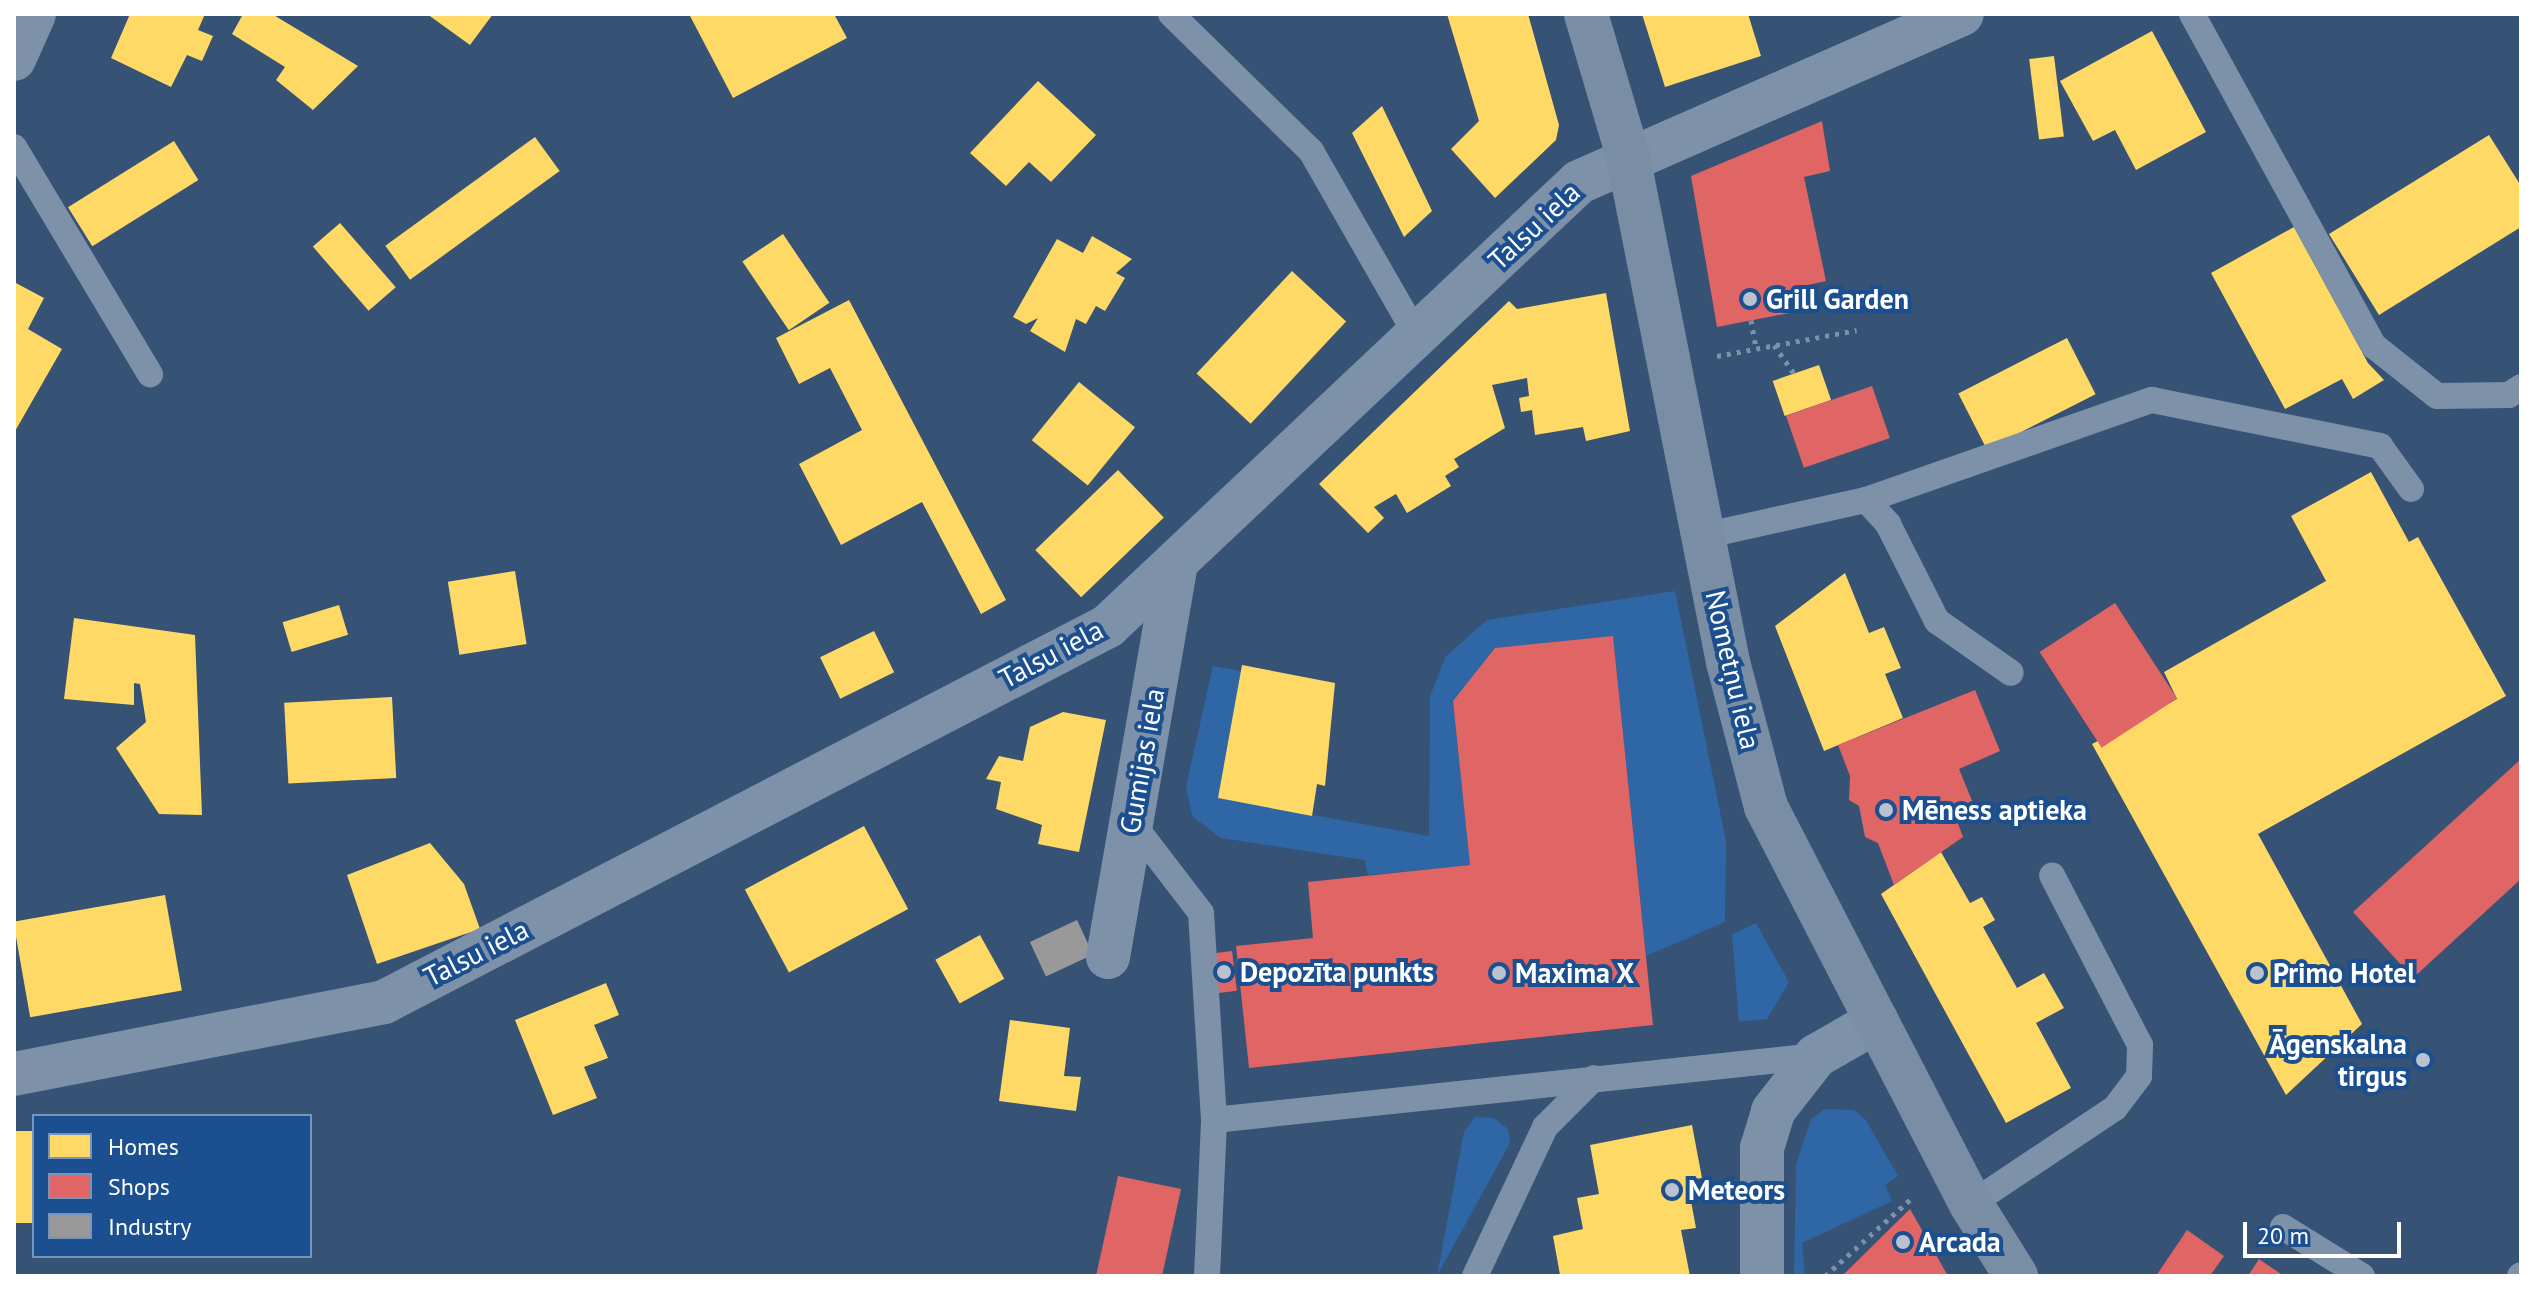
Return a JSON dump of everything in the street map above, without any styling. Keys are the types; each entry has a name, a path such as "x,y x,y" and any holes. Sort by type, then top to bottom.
{"street":[{"path":"14,59 34,14"},
{"name":"Nometņu iela","path":"1586,14 1628,156 1703,536 1766,807 1971,1204 2016,1276"},
{"name":"Talsu iela","path":"14,1074 384,1002 1108,626 1579,182 1628,156 1962,14"},
{"name":"Gumijas iela","path":"1103,939 1132,823 1176,565"},
{"path":"1762,1276 1762,1148 1786,1087 1816,1056 1877,1021"}],"lane":[{"path":"1171,14 1311,151 1417,336"},
{"path":"2192,14 2374,346 2437,396 2509,395 2521,387"},
{"path":"14,147 150,374"},
{"path":"1703,536 1866,500 2152,400 2380,446 2411,489"},
{"path":"1866,500 1888,524 1937,621 2011,673"},
{"path":"1132,823 1201,913 1214,1120 1207,1276"},
{"path":"1971,1204 2115,1108 2139,1076 2140,1045 2052,875"},
{"path":"1214,1120 1816,1056"},
{"path":"1475,1276 1545,1127 1594,1078"},
{"path":"2283,1227 2362,1276"}],"path":[{"path":"1751,320 1756,348"},
{"path":"1704,360 1857,330"},
{"path":"1774,345 1794,374"},
{"path":"1825,1276 1893,1208 1921,1192"}],"shaded area":[{"path":"1675,591 1726,841 1725,922 1646,956 1613,636 1496,648 1453,701 1470,865 1368,875 1364,860 1221,838 1192,816 1186,786 1213,666 1256,674 1218,798 1429,836 1430,696 1446,656 1487,620"},
{"path":"1756,923 1789,982 1767,1019 1739,1022 1732,934"},
{"path":"1825,1109 1854,1110 1866,1120 1898,1176 1885,1185 1892,1201 1802,1243 1805,1276 1794,1276 1796,1164 1811,1119"},
{"path":"1475,1117 1494,1118 1508,1129 1510,1143 1437,1276 1464,1132"}],"building: Homes":[{"path":"130,14 205,14 198,30 213,36 202,61 187,55 171,87 111,58"},
{"path":"243,14 272,14 358,66 313,110 276,80 285,67 232,34"},
{"path":"427,14 493,14 470,45"},
{"path":"689,14 834,14 847,38 733,98"},
{"path":"1447,14 1528,14 1559,125 1556,140 1495,198 1451,149 1479,121"},
{"path":"1642,14 1748,14 1761,56 1665,87"},
{"path":"2152,31 2206,132 2136,170 2115,130 2093,141 2060,81"},
{"path":"2054,56 2064,136 2039,139 2029,59"},
{"path":"1038,81 1096,135 1051,182 1029,162 1006,186 970,153"},
{"path":"1382,106 1432,211 1404,237 1352,133"},
{"path":"2489,135 2521,186 2521,227 2379,315 2329,234"},
{"path":"535,137 560,171 410,280 385,246"},
{"path":"174,141 198,180 92,246 68,207"},
{"path":"340,223 396,287 369,311 313,247"},
{"path":"2294,227 2368,363 2384,380 2353,399 2342,379 2285,409 2211,273"},
{"path":"783,234 829,303 789,330 742,261"},
{"path":"1092,236 1132,259 1116,273 1125,278 1105,311 1096,306 1086,324 1076,319 1065,352 1030,331 1038,318 1026,324 1013,317 1057,239 1083,253"},
{"path":"1292,271 1346,321 1251,424 1197,373"},
{"path":"14,282 44,298 28,329 62,349 14,433"},
{"path":"1606,293 1630,431 1586,441 1583,427 1535,435 1532,410 1521,412 1519,398 1529,396 1527,378 1492,385 1505,428 1454,459 1459,467 1445,476 1451,486 1407,513 1396,494 1374,507 1384,518 1368,533 1319,484 1509,301 1517,309"},
{"path":"849,300 1006,600 981,614 922,502 841,545 799,464 862,430 830,368 799,384 776,338"},
{"path":"2067,338 2096,394 1987,450 1958,393"},
{"path":"1819,365 1831,400 1785,416 1773,381"},
{"path":"1079,382 1135,427 1088,486 1032,440"},
{"path":"1118,470 1164,517 1081,597 1035,550"},
{"path":"2371,472 2409,542 2418,537 2506,696 2258,834 2362,1024 2286,1095 2092,744 2177,699 2164,672 2326,581 2291,516"},
{"path":"515,571 527,644 459,655 448,582"},
{"path":"1845,573 1869,633 1884,627 1901,668 1885,674 1903,718 1824,751 1775,626"},
{"path":"339,605 348,635 292,652 283,622"},
{"path":"74,618 195,635 202,815 159,814 116,748 146,722 140,684 134,683 134,705 64,699"},
{"path":"874,631 894,672 840,699 820,657"},
{"path":"1242,665 1335,683 1325,786 1317,784 1312,816 1218,798"},
{"path":"392,697 396,778 288,784 284,703"},
{"path":"1063,712 1106,720 1079,852 1038,844 1042,825 996,809 1001,782 986,779 999,756 1023,761 1030,727"},
{"path":"864,826 908,909 789,972 745,889"},
{"path":"430,843 464,884 480,929 377,964 347,875"},
{"path":"1941,852 1970,903 1982,897 1995,920 1983,927 2017,988 2044,973 2064,1008 2036,1023 2071,1088 2006,1123 1881,894"},
{"path":"165,895 182,991 30,1017 14,922"},
{"path":"980,935 1004,979 960,1003 935,960"},
{"path":"606,983 619,1015 594,1025 608,1058 584,1067 597,1098 553,1115 515,1020"},
{"path":"1010,1020 1070,1028 1064,1076 1081,1077 1076,1111 999,1101"},
{"path":"1692,1125 1702,1178 1687,1180 1696,1228 1681,1230 1690,1276 1560,1275 1553,1236 1583,1229 1577,1198 1599,1194 1590,1145"},
{"path":"14,1131 32,1131 32,1223 14,1223"}],"building: Shops":[{"path":"1822,121 1830,171 1804,177 1826,281 1808,285 1810,309 1717,327 1691,176"},
{"path":"1872,386 1890,438 1804,468 1786,416"},
{"path":"2115,603 2177,699 2102,748 2040,652"},
{"path":"1613,636 1653,1025 1249,1068 1236,946 1313,938 1308,882 1470,865 1453,701 1495,648"},
{"path":"1975,690 2000,751 1959,769 1973,803 1953,810 1963,837 1894,885 1878,843 1865,837 1859,806 1849,800 1850,776 1838,745"},
{"path":"2521,759 2521,879 2413,978 2353,912"},
{"name":"Depozīta punkts","path":"1232,951 1237,991 1215,993 1210,954"},
{"path":"1118,1176 1181,1189 1162,1276 1096,1276"},
{"name":"Arcada","path":"1910,1209 1948,1276 1842,1276"},
{"path":"2187,1230 2224,1256 2210,1276 2156,1276"},
{"path":"2259,1259 2284,1276 2248,1276"}],"building: Industry":[{"path":"1077,920 1093,954 1046,976 1030,942"}],"place":[{"name":"Grill Garden","path":"1750,299"},
{"name":"Mēness aptieka","path":"1886,810"},
{"name":"Depozīta punkts","path":"1224,972"},
{"name":"Maxima X","path":"1499,973"},
{"name":"Primo Hotel","path":"2257,973"},
{"name":"Āgenskalna tirgus","path":"2423,1060"},
{"name":"Meteors","path":"1672,1190"},
{"name":"Arcada","path":"1903,1242"}]}
